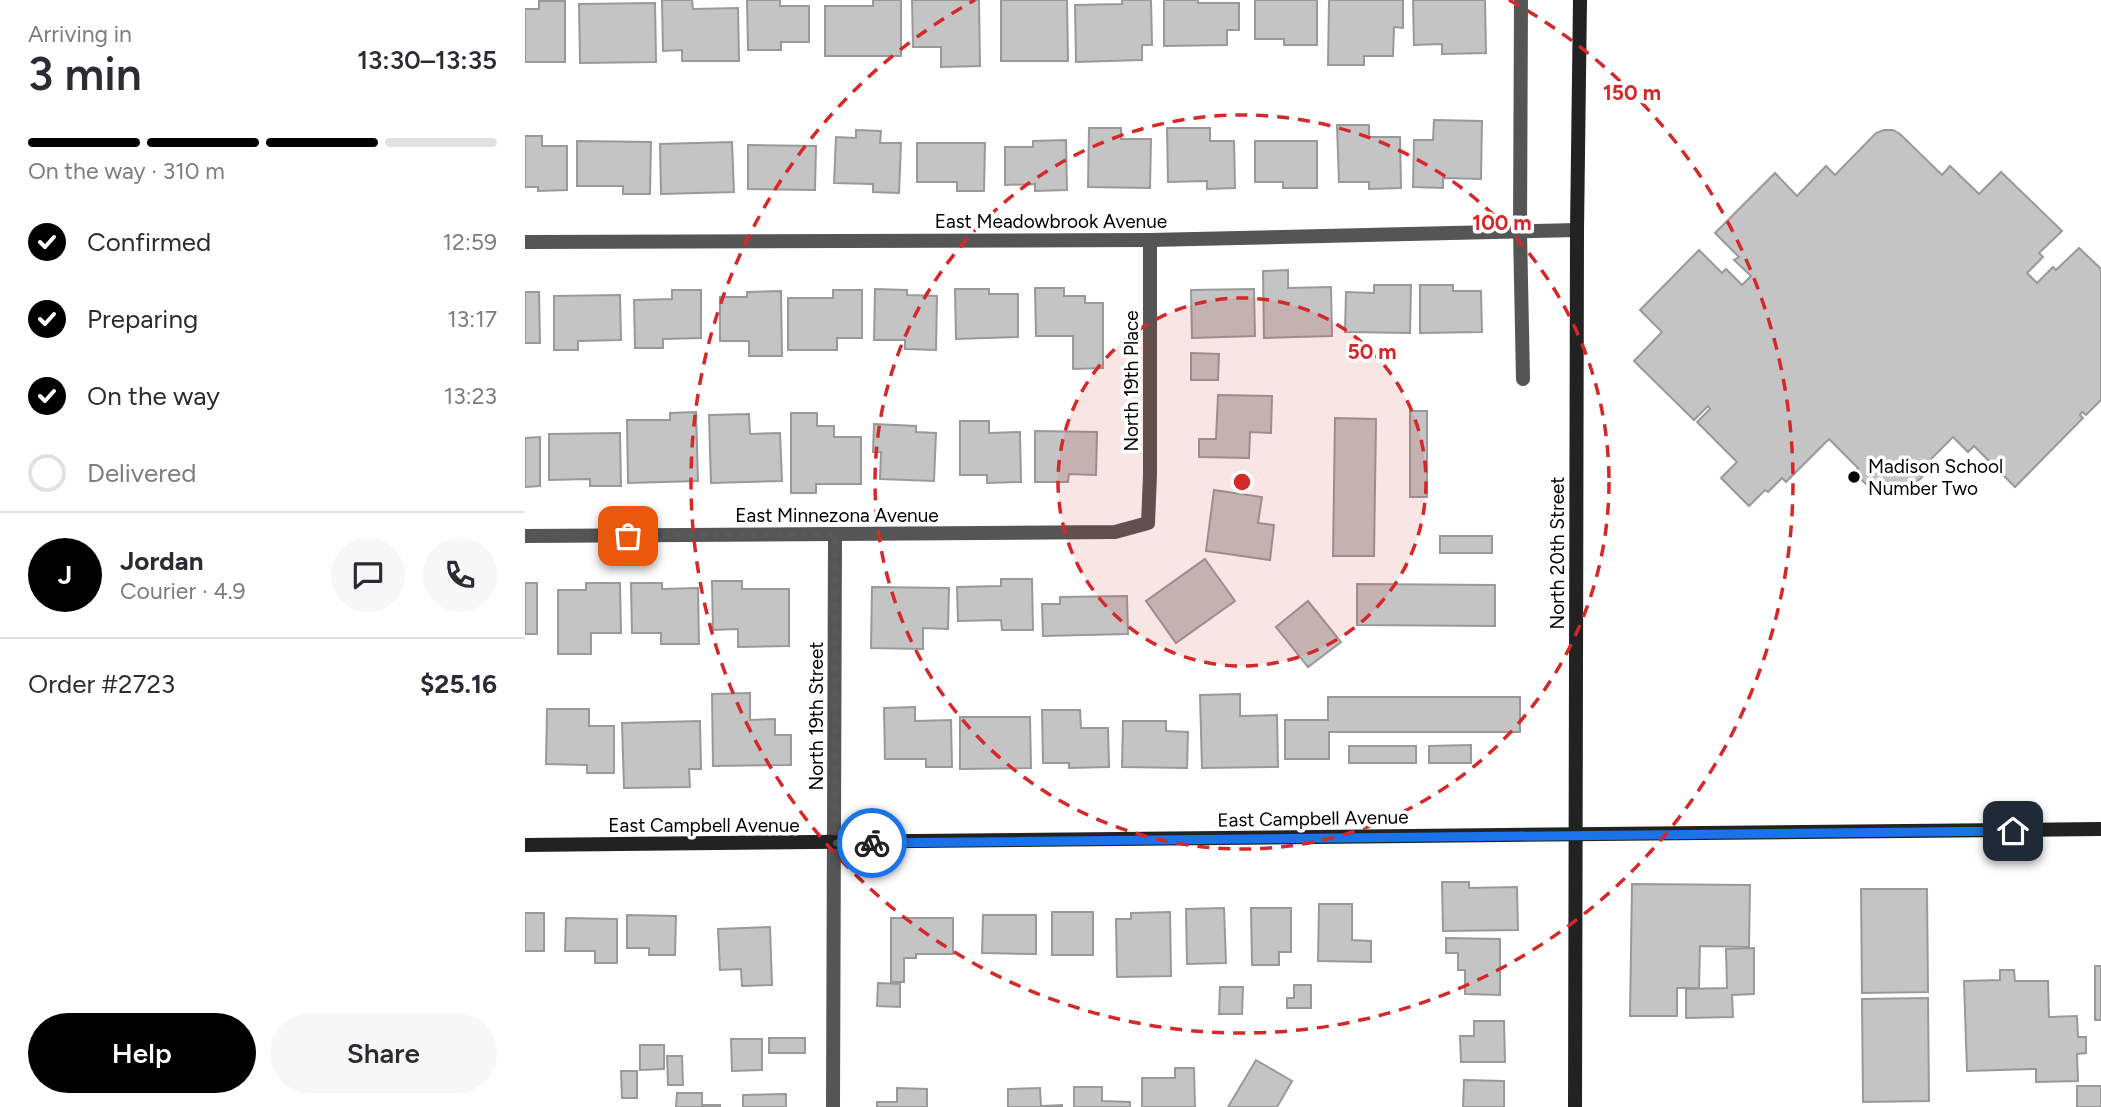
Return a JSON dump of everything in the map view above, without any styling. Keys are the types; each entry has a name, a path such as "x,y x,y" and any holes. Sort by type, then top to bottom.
{"street":[{"path":"1521,0 1520,231 1523,379"},
{"name":"North 20th Street","path":"1575,1107 1580,0"},
{"name":"East Meadowbrook Avenue","path":"525,242 1150,240 1577,230"},
{"name":"North 19th Place","path":"1148,523 1150,240"},
{"name":"East Minnezona Avenue","path":"525,536 1115,532 1148,523"},
{"name":"North 19th Street","path":"833,1107 835,535"},
{"name":"East Campbell Avenue","path":"525,845 2101,829"}],"building":[{"path":"662,0 692,0 693,9 738,8 739,61 682,61 682,50 663,51"},
{"path":"747,0 780,0 780,6 809,6 809,42 781,42 781,50 748,50"},
{"path":"873,0 901,0 901,56 825,56 825,6 873,6"},
{"path":"912,0 979,0 980,66 941,67 941,47 913,47"},
{"path":"1001,0 1067,0 1068,61 1001,61"},
{"path":"1122,0 1151,0 1152,45 1142,45 1142,60 1076,62 1075,5 1122,4"},
{"path":"1164,0 1239,3 1239,30 1227,30 1227,45 1164,46"},
{"path":"1255,0 1317,0 1317,45 1284,45 1284,39 1255,39"},
{"path":"1329,0 1403,0 1403,28 1394,27 1393,56 1364,56 1364,65 1328,65"},
{"path":"1413,0 1485,0 1486,53 1442,54 1442,44 1414,45"},
{"path":"539,1 565,1 565,62 525,62 525,9 539,9"},
{"path":"655,3 656,62 580,63 579,4"},
{"path":"1434,120 1482,121 1481,179 1443,178 1443,188 1413,187 1414,140 1433,140"},
{"path":"1337,125 1369,125 1369,137 1400,137 1401,188 1369,189 1369,182 1339,182"},
{"path":"1089,128 1121,128 1121,139 1151,139 1150,188 1088,187"},
{"path":"1167,128 1210,128 1210,141 1234,141 1235,188 1207,189 1207,181 1168,182"},
{"path":"856,130 881,131 880,143 901,143 899,193 873,192 873,184 834,183 836,137 856,138"},
{"path":"1893,130 1900,134 1942,175 1950,166 1979,194 2001,172 2062,231 2039,253 2043,257 2027,273 2037,283 2053,267 2056,270 2079,248 2101,269 2101,400 2086,415 2082,412 2080,415 2083,418 2015,487 1974,446 1968,452 1953,437 1923,467 1927,472 1920,479 1905,489 1883,491 1867,485 1854,473 1858,468 1829,439 1786,482 1782,478 1749,506 1721,478 1737,462 1697,422 1710,409 1708,406 1694,420 1634,361 1662,332 1640,310 1699,250 1722,273 1726,269 1742,285 1751,276 1734,260 1739,257 1715,233 1775,173 1797,196 1826,166 1835,175 1876,133"},
{"path":"525,136 542,136 542,146 567,146 567,190 538,191 538,187 525,187"},
{"path":"1066,140 1067,190 1035,191 1035,184 1005,185 1005,147 1033,147 1033,141"},
{"path":"577,141 651,142 650,194 623,194 623,186 577,186"},
{"path":"1255,141 1317,141 1317,188 1283,188 1283,182 1255,182"},
{"path":"732,142 734,192 661,194 660,144"},
{"path":"917,143 985,143 984,191 957,191 957,182 917,182"},
{"path":"748,145 816,146 815,190 748,189"},
{"path":"1288,270 1288,288 1331,287 1332,336 1264,338 1263,271"},
{"path":"1374,285 1411,285 1410,333 1345,332 1346,292 1374,293"},
{"path":"1420,285 1453,285 1453,291 1481,291 1482,332 1420,333"},
{"path":"1035,288 1064,288 1064,296 1085,296 1085,303 1103,303 1103,368 1073,369 1073,336 1036,336"},
{"path":"875,289 907,290 907,295 937,296 936,350 905,349 905,340 874,340"},
{"path":"955,289 989,289 989,294 1018,294 1018,337 956,339"},
{"path":"1254,289 1255,336 1192,338 1191,290"},
{"path":"672,290 701,290 701,338 663,339 663,348 635,348 634,300 672,299"},
{"path":"833,290 862,290 862,338 837,338 837,350 788,350 788,298 833,298"},
{"path":"781,291 782,356 749,356 749,341 720,341 720,297 747,297 747,292"},
{"path":"525,292 539,292 540,343 525,343"},
{"path":"620,295 621,340 578,341 578,350 554,350 554,296"},
{"path":"1191,353 1219,354 1218,380 1191,380"},
{"path":"1218,395 1272,396 1271,433 1250,432 1249,458 1199,457 1199,439 1216,439"},
{"path":"1410,411 1427,411 1427,497 1410,497"},
{"path":"696,412 698,481 628,483 627,420 670,420 670,413"},
{"path":"791,413 817,413 817,426 834,426 834,437 861,437 861,484 816,484 816,493 791,493"},
{"path":"749,414 750,434 780,433 782,481 711,483 709,415"},
{"path":"1335,418 1376,419 1374,556 1333,556"},
{"path":"960,421 989,421 989,433 1020,432 1021,482 987,483 987,475 960,475"},
{"path":"874,424 916,426 916,432 936,433 934,481 880,479 881,452 873,452"},
{"path":"1035,431 1097,432 1096,475 1069,474 1068,482 1035,482"},
{"path":"620,433 621,486 590,486 590,479 549,480 549,434"},
{"path":"540,437 540,486 525,487 525,438"},
{"path":"1214,490 1262,497 1258,523 1274,525 1270,560 1206,551"},
{"path":"1440,536 1492,536 1492,553 1440,553"},
{"path":"1205,559 1235,601 1176,643 1146,601"},
{"path":"1001,579 1032,579 1033,630 1002,630 1001,620 958,621 957,587 1001,586"},
{"path":"712,581 742,581 742,589 789,589 789,646 738,647 738,629 713,630"},
{"path":"525,583 537,583 537,634 525,634"},
{"path":"586,583 620,583 621,633 591,633 591,654 558,654 558,590 586,590"},
{"path":"631,583 662,583 662,589 698,588 699,644 661,644 661,633 632,633"},
{"path":"1357,584 1495,585 1495,626 1357,625"},
{"path":"872,587 949,588 948,629 923,628 923,649 871,648"},
{"path":"1127,596 1128,634 1043,636 1042,604 1060,604 1060,597"},
{"path":"1308,601 1341,642 1308,667 1276,627"},
{"path":"750,693 750,720 775,719 775,735 791,735 791,765 713,766 712,694"},
{"path":"1240,694 1240,716 1277,715 1278,767 1202,768 1200,695"},
{"path":"1328,697 1520,697 1520,732 1329,732 1329,759 1285,759 1285,720 1328,720"},
{"path":"915,707 915,721 951,720 952,767 926,767 926,759 885,759 884,708"},
{"path":"547,709 589,709 589,726 614,726 614,773 587,773 587,765 546,764"},
{"path":"1042,710 1080,710 1081,728 1108,728 1109,767 1069,768 1069,763 1043,763"},
{"path":"960,717 1030,717 1031,768 960,769"},
{"path":"700,721 701,769 689,769 690,787 624,788 622,723"},
{"path":"1123,721 1166,721 1166,731 1188,732 1187,768 1122,767"},
{"path":"1471,745 1471,763 1429,763 1429,746"},
{"path":"1349,746 1416,746 1416,763 1349,763"},
{"path":"1442,882 1469,882 1469,888 1517,887 1518,930 1443,931"},
{"path":"1632,884 1750,885 1749,947 1700,946 1699,988 1677,988 1677,1016 1630,1016"},
{"path":"1861,889 1927,889 1928,992 1862,993"},
{"path":"1319,904 1352,904 1352,940 1371,941 1371,962 1318,961"},
{"path":"1224,908 1226,963 1187,964 1186,909"},
{"path":"1251,908 1291,908 1291,952 1279,952 1279,965 1252,965"},
{"path":"1052,912 1093,912 1093,955 1052,955"},
{"path":"1170,912 1171,976 1117,977 1116,919 1131,919 1131,913"},
{"path":"525,913 544,913 544,951 525,951"},
{"path":"627,915 676,916 675,955 649,955 649,948 627,948"},
{"path":"983,915 1036,915 1036,954 982,953"},
{"path":"566,918 617,919 617,963 595,963 595,951 565,951"},
{"path":"891,918 953,918 953,954 916,954 916,958 904,958 904,982 891,982"},
{"path":"770,927 772,985 742,986 741,969 720,970 718,929"},
{"path":"1446,938 1500,939 1500,995 1465,994 1465,970 1458,970 1458,953 1446,953"},
{"path":"1754,948 1754,994 1732,995 1733,1017 1686,1018 1686,989 1727,988 1726,949"},
{"path":"2095,966 2101,966 2101,1020 2095,1020"},
{"path":"2000,970 2014,970 2015,981 2048,981 2049,1017 2077,1016 2078,1037 2086,1037 2086,1053 2077,1054 2078,1081 2036,1082 2036,1069 1967,1071 1964,981 2000,980"},
{"path":"878,983 900,984 900,1007 877,1006"},
{"path":"1294,985 1311,985 1311,1008 1287,1008 1287,998 1294,998"},
{"path":"1220,987 1243,987 1242,1014 1219,1014"},
{"path":"1928,998 1929,1101 1863,1102 1862,999"},
{"path":"1474,1021 1504,1021 1505,1062 1461,1062 1460,1036 1474,1036"},
{"path":"769,1038 805,1038 805,1053 769,1053"},
{"path":"731,1039 762,1039 762,1070 732,1071"},
{"path":"640,1045 664,1045 664,1069 640,1070"},
{"path":"667,1056 682,1056 683,1085 668,1085"},
{"path":"1256,1060 1292,1081 1277,1107 1228,1107"},
{"path":"1175,1068 1194,1068 1195,1107 1142,1107 1142,1078 1175,1078"},
{"path":"621,1071 637,1071 637,1098 622,1098"},
{"path":"1464,1080 1504,1081 1504,1107 1463,1107"},
{"path":"2077,1086 2101,1086 2101,1107 2077,1107"},
{"path":"1074,1087 1102,1087 1102,1101 1130,1102 1130,1107 1074,1107"},
{"path":"897,1088 927,1089 927,1107 877,1107 877,1102 897,1102"},
{"path":"1040,1088 1041,1106 1062,1107 1008,1107 1008,1089"},
{"path":"677,1093 702,1093 702,1105 720,1107 676,1107"},
{"path":"786,1094 786,1107 743,1107 743,1095"}],"way so far":[{"path":"628,536 835,535 835,843 872,843"}],"place":[{"name":"Madison School Number Two","path":"1854,477"}],"route":[{"path":"872,843 2013,831"}]}
